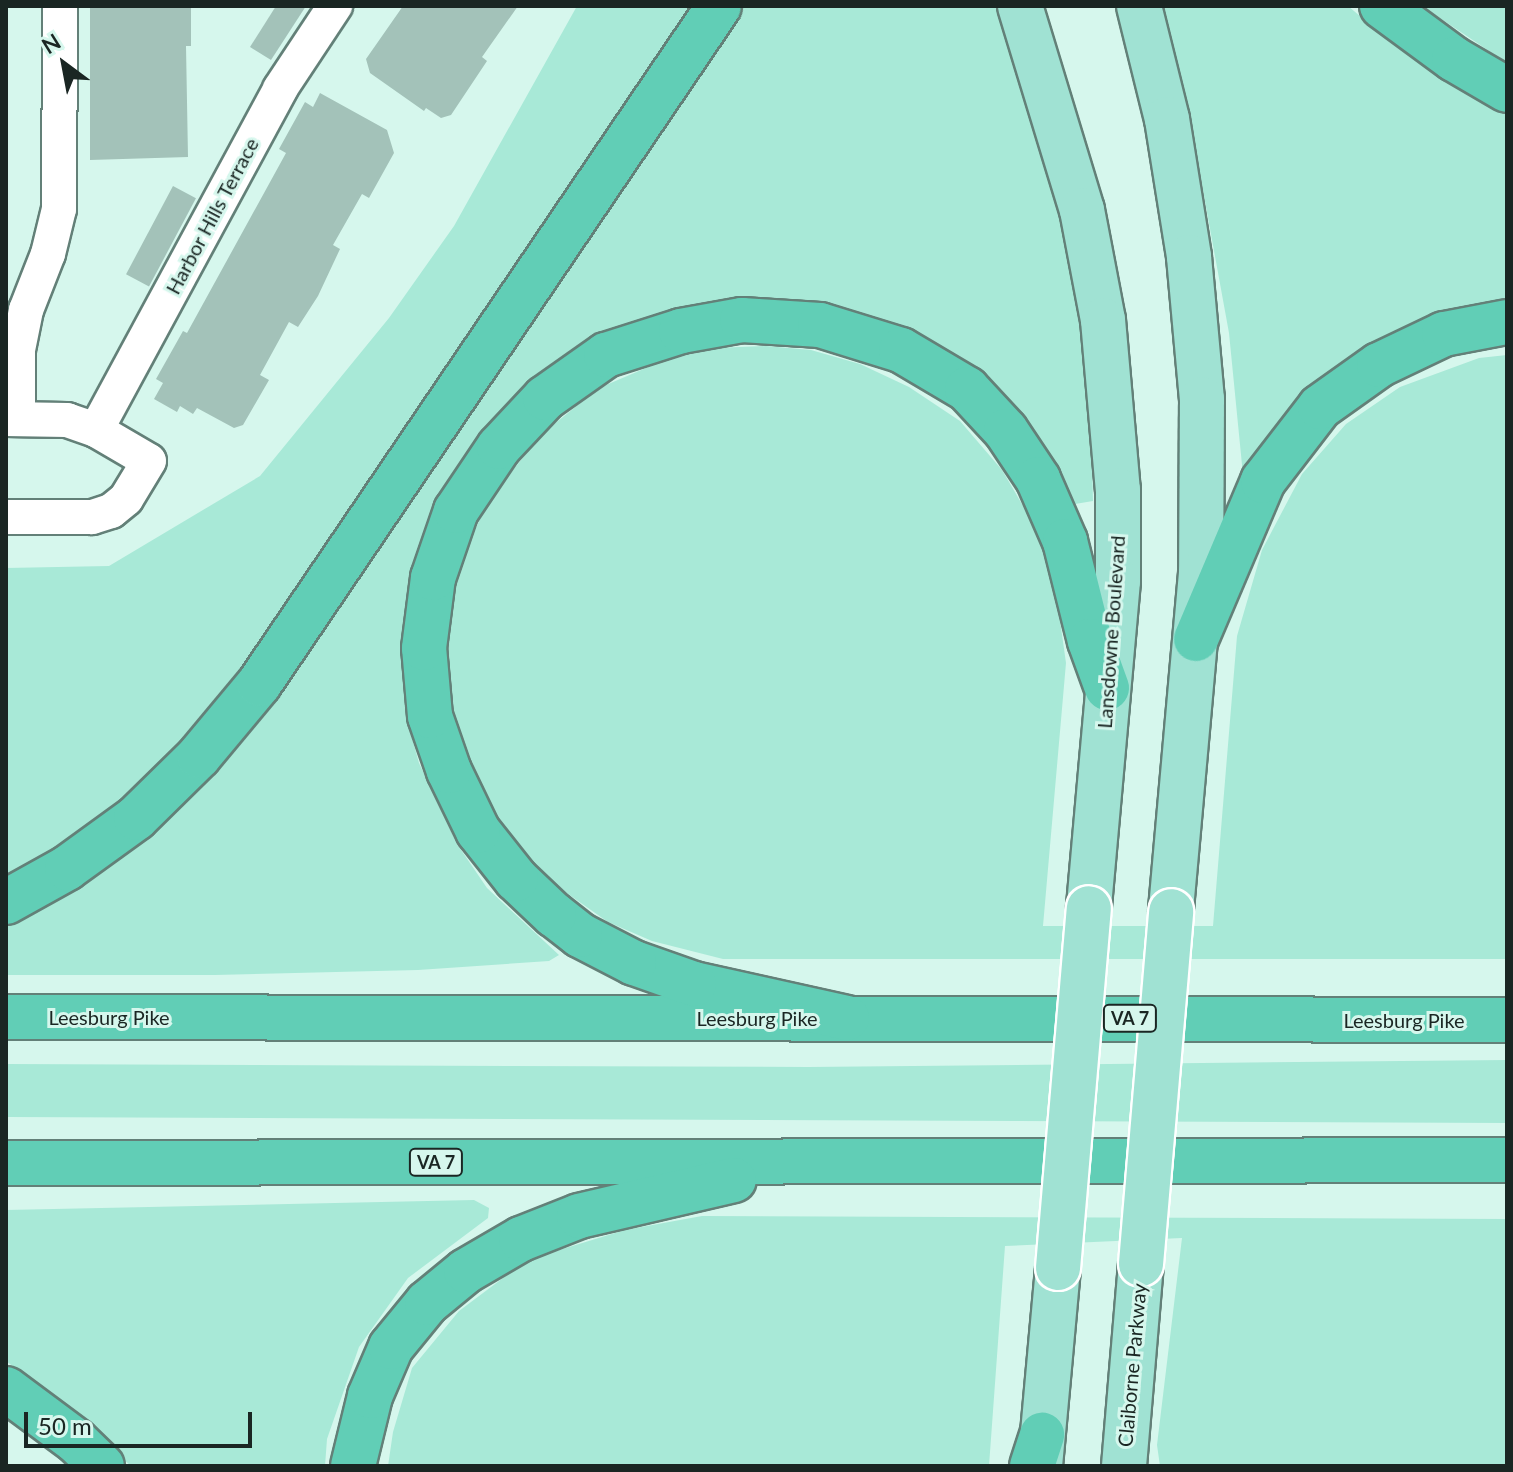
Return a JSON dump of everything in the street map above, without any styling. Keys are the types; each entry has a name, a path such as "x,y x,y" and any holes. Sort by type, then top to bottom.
{"highway":[{"path":"6,902 67,868 136,818 199,756 259,684 719,6"},
{"path":"1382,6 1454,59 1507,90"},
{"path":"847,1018 694,984 634,963 580,935 554,915 516,879 478,831 449,771 430,716 424,648 433,578 456,511 499,447 545,398 606,355 681,331 742,320 820,325 901,350 967,389 1006,431 1038,479 1065,541 1090,641 1107,688"},
{"path":"1196,639 1263,481 1320,407 1379,365 1444,334 1507,322"},
{"path":"1414,1020 1507,1005"},
{"name":"Leesburg Pike","path":"6,1017 1507,1020"},
{"path":"353,1466 370,1396 391,1347 427,1303 466,1271 521,1239 579,1216 630,1201 716,1183 865,1160"},
{"path":"1384,1160 1507,1186"},
{"name":"VA 7","path":"6,1163 1507,1160"},
{"path":"6,1389 76,1441 102,1466"}],"main road":[{"name":"Lansdowne Boulevard","path":"1020,6 1082,210 1103,320 1118,490 1118,581 1058,1268 1038,1456"},
{"path":"1139,6 1167,119 1189,257 1198,352 1203,506 1196,639"},
{"name":"Claiborne Parkway","path":"1124,1466 1196,639"}],"street":[{"path":"6,517 92,517 111,511 126,499 149,461 96,430 67,420 12,419 18,350 26,310 48,254 59,209 60,6"},
{"name":"Harbor Hills Terrace","path":"96,430 280,89 335,6"}],"green space":[{"path":"577,6 691,6 215,721 97,827 6,879 6,568 109,566 260,476 389,318 454,226"},
{"path":"731,6 999,6 1030,94 1060,206 1089,348 1093,501 1075,504 1049,457 1011,404 959,360 801,304 513,400 405,682 406,716 419,763 457,844 487,888 559,955 549,961 418,970 215,975 6,975 6,916 151,823"},
{"path":"1157,6 1348,6 1398,48 1507,115 1507,308 1243,475 1229,333 1196,152"},
{"path":"1422,6 1507,6 1507,63"},
{"path":"766,346 811,350 860,364 909,387 960,421 1002,470 1036,528 1056,592 1066,663 1043,926 1213,926 1237,636 1262,550 1302,474 1346,424 1400,387 1479,358 1507,355 1507,959 723,959 652,941 608,922 541,875 509,841 461,748 450,704 445,661 458,566 490,498 543,433 599,388 660,362 715,348"},
{"path":"1507,1060 1507,1123 6,1117 6,1064 808,1067"},
{"path":"474,1200 489,1208 488,1218 408,1278 359,1347 327,1439 325,1466 131,1466 47,1392 6,1361 6,1210"},
{"path":"702,1216 1507,1219 1507,1466 1160,1466 1157,1445 1182,1238 1005,1246 989,1466 388,1466 393,1432 412,1368 459,1311 515,1269 546,1254 625,1230"}],"building":[{"path":"90,6 191,6 191,46 186,46 188,157 90,160"},
{"path":"276,6 306,6 271,60 250,47"},
{"path":"403,6 518,6 482,57 487,61 451,115 441,118 426,108 424,111 370,73 366,59"},
{"path":"320,93 387,130 394,153 369,198 362,194 333,245 340,249 318,296 298,327 289,322 260,375 269,380 243,425 234,428 197,408 193,414 180,406 177,412 154,399 163,383 156,379 183,331 187,333 286,153 279,149 305,102 313,107"},
{"path":"173,186 196,198 149,287 126,274"}]}
